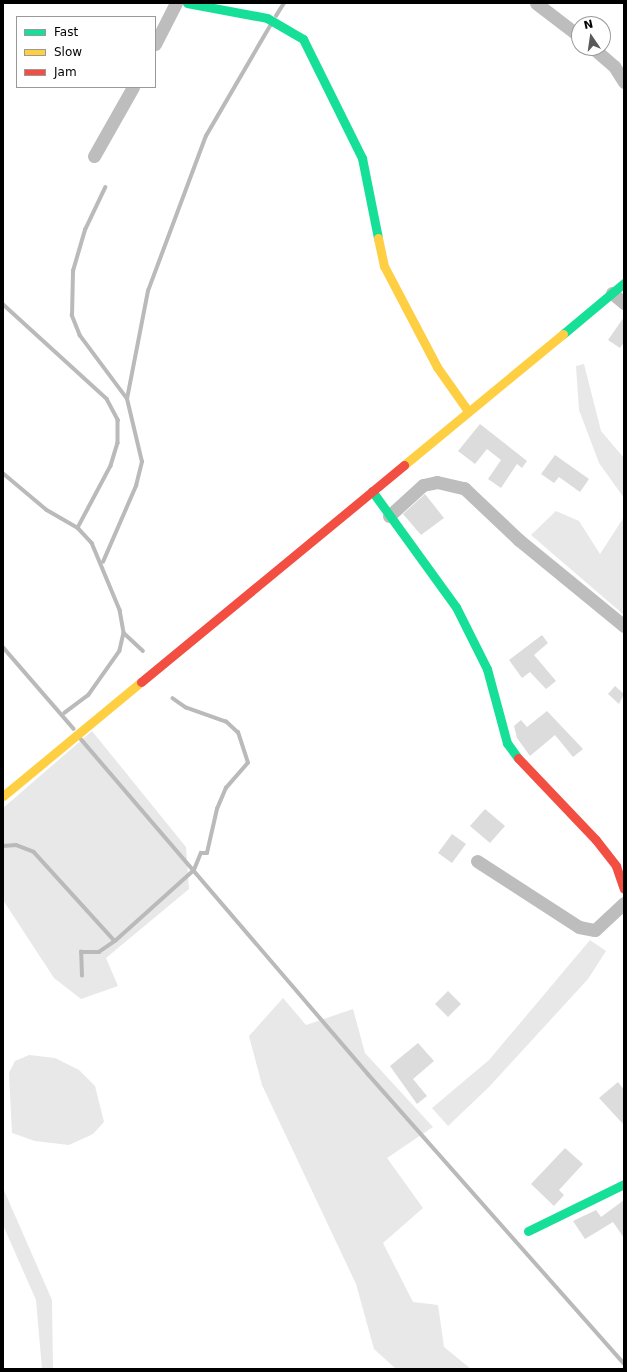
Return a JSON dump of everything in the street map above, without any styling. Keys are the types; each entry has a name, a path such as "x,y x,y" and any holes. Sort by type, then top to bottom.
{"street":[{"path":"156,42 176,3"},
{"path":"187,3 267,18 286,26 303,39 313,65 351,132 362,158 384,266 436,366 468,411"},
{"path":"536,3 571,30"},
{"path":"602,56 614,66 624,82"},
{"path":"94,156 132,88"},
{"path":"3,796 624,283"},
{"path":"612,293 624,303"},
{"path":"389,516 423,485 437,482 464,488 519,540 624,626"},
{"path":"372,491 456,607 487,669 507,744 524,767 596,840 616,866 624,889"},
{"path":"477,861 579,927 595,930 624,903"},
{"path":"528,1231 624,1184"}],"shaded area":[{"path":"584,364 601,431 624,458 624,498 599,463 579,410 576,366"},
{"path":"556,511 579,521 600,554 624,517 624,615 531,535"},
{"path":"92,731 186,847 189,889 106,958 118,986 81,999 54,978 3,900 3,808"},
{"path":"590,940 606,951 588,979 489,1087 448,1126 432,1108 489,1060"},
{"path":"283,998 306,1025 353,1009 365,1053 433,1127 387,1158 423,1208 383,1243 413,1302 438,1305 444,1347 471,1369 396,1369 374,1349 356,1284 262,1085 249,1036"},
{"path":"29,1055 55,1058 79,1070 95,1086 104,1122 93,1134 69,1145 35,1141 12,1133 9,1073 15,1061"},
{"path":"3,1188 52,1300 53,1369 42,1369 36,1300 3,1225"}],"building":[{"path":"624,317 624,342 620,348 608,340"},
{"path":"480,424 527,461 522,468 517,464 501,488 488,479 501,460 487,449 475,464 458,451"},
{"path":"555,455 589,479 580,492 559,477 554,483 541,474"},
{"path":"425,494 444,518 421,535 403,514"},
{"path":"542,635 548,643 534,655 556,681 546,689 530,672 522,678 509,660"},
{"path":"615,686 624,694 619,704 608,694"},
{"path":"547,711 583,749 573,757 555,735 530,756 517,738 514,726 521,720 527,727"},
{"path":"485,809 505,826 490,843 470,826"},
{"path":"452,834 466,844 452,863 438,853"},
{"path":"448,991 461,1004 448,1017 435,1004"},
{"path":"418,1043 434,1061 413,1079 427,1096 417,1104 390,1066"},
{"path":"618,1082 624,1090 624,1125 599,1098"},
{"path":"565,1148 583,1164 559,1190 564,1195 554,1206 531,1184"},
{"path":"624,1200 624,1238 613,1222 585,1239 573,1221 596,1210 601,1217"}],"waterway":[{"path":"276,16 284,3"},
{"path":"127,399 148,291 206,136 270,26"},
{"path":"103,562 136,486 142,462 127,399 80,336 72,316 73,271 85,230 105,188"},
{"path":"3,304 107,399 118,420 118,443 111,466 78,528"},
{"path":"3,473 47,510 78,528 92,543 120,610 124,633 120,651 89,695 65,713"},
{"path":"124,633 143,651"},
{"path":"3,647 74,729"},
{"path":"82,976 81,952 99,952 115,941 194,870 201,853 207,853 217,809 226,788 248,763 238,733 226,722 186,708 173,699"},
{"path":"81,739 368,1074 624,1363"},
{"path":"3,846 16,845 34,852 115,941"}],"traffic: fast":[{"path":"187,3 267,18 303,39 362,158 378,238"},
{"path":"563,334 624,283"},
{"path":"372,491 456,607 487,669 507,743 518,758"},
{"path":"528,1231 624,1184"}],"traffic: slow":[{"path":"378,238 384,266 437,367 468,411"},
{"path":"404,465 563,334"},
{"path":"3,796 141,682"}],"traffic: jam":[{"path":"141,682 404,465"},
{"path":"518,758 596,840 616,866 624,889"}]}
